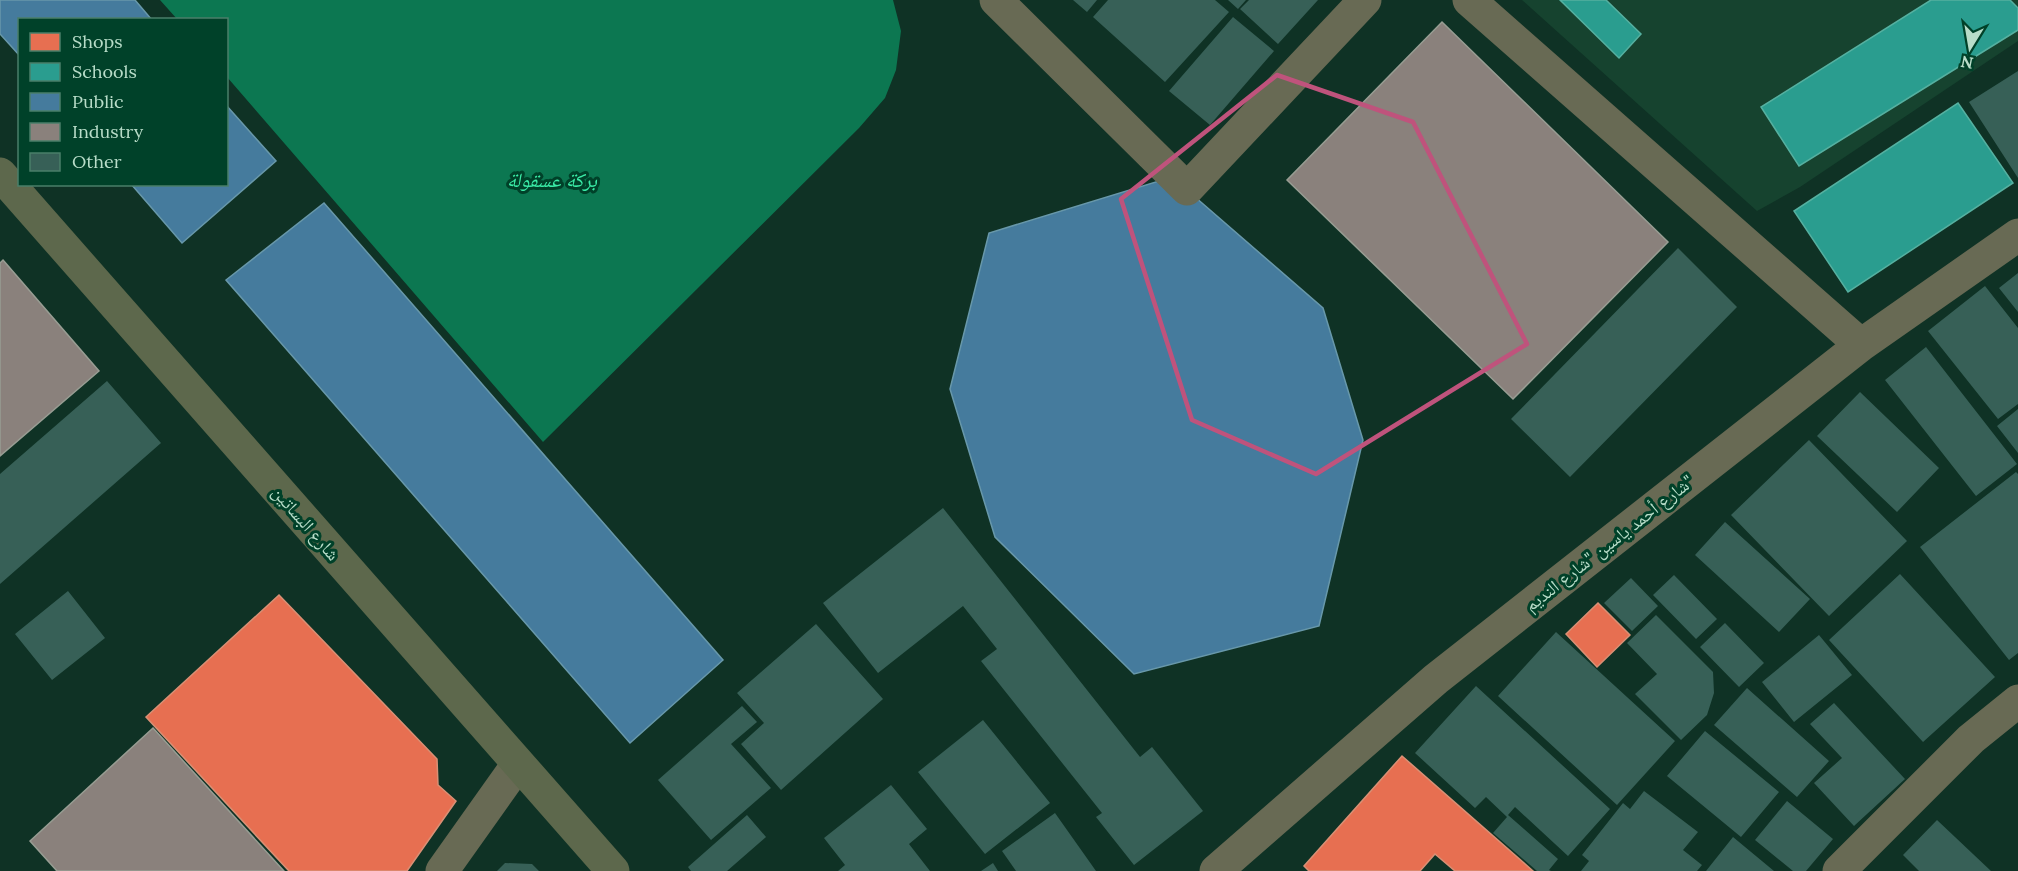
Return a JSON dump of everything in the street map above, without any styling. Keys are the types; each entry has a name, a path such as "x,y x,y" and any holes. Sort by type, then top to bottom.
{"main road":[{"name":"شارع البساتين","path":"0,174 613,871"}],"street":[{"path":"996,0 1187,189 1365,0"},
{"path":"1469,0 1861,345"},
{"name":"شارع أحمد ياسين \"شارع النديم\"","path":"1216,871 1436,679 1861,345 2018,235"},
{"path":"1839,871 1971,739 2018,701"},
{"path":"442,871 518,764"}],"highlighted area":[{"path":"1277,75 1413,122 1527,344 1316,474 1192,420 1121,199"}],"shaded area":[{"path":"1522,0 2018,0 2018,41 1800,187 1757,211"}],"water":[{"name":"بركة عسقولة","path":"160,0 893,0 901,31 896,70 885,98 859,128 543,442 228,78 228,18 176,18"}],"building: Shops":[{"path":"279,595 437,759 438,785 456,801 407,871 289,871 146,717"},
{"path":"1598,603 1630,635 1597,667 1566,634"},
{"path":"1402,756 1533,871 1455,871 1435,854 1420,871 1309,871 1304,866"}],"building: Schools":[{"path":"1560,0 1606,0 1641,34 1619,58"},
{"path":"1931,0 2010,0 2018,8 2018,30 1799,166 1761,107"},
{"path":"1958,103 2013,183 1848,292 1794,211"}],"building: Public":[{"path":"0,0 135,0 150,18 18,18 18,54 0,34"},
{"path":"228,107 276,161 182,243 133,186 228,186"},
{"path":"1172,177 1323,308 1363,440 1319,626 1134,674 995,537 950,389 989,233"},
{"path":"324,203 723,660 630,743 226,280"}],"building: Industry":[{"path":"1442,22 1668,242 1513,399 1287,180"},
{"path":"3,260 99,371 0,456 0,263"},
{"path":"153,728 284,871 57,871 30,841"}],"building: Other":[{"path":"1073,0 1097,0 1087,12"},
{"path":"1108,0 1215,0 1229,12 1165,82 1093,17"},
{"path":"1228,0 1246,0 1238,9"},
{"path":"1249,0 1318,0 1278,44 1240,9"},
{"path":"1233,17 1274,51 1210,125 1169,91"},
{"path":"2018,71 2018,178 1969,102"},
{"path":"1678,248 1737,307 1570,477 1511,419"},
{"path":"2018,273 2018,312 1999,288"},
{"path":"1985,286 2018,328 2018,404 1998,419 1928,331"},
{"path":"1926,347 2017,464 1976,496 1885,380"},
{"path":"107,381 161,443 0,584 0,474"},
{"path":"1860,392 1939,468 1897,512 1817,436"},
{"path":"2018,409 2018,453 1997,426"},
{"path":"1809,440 1907,541 1829,616 1731,515"},
{"path":"2016,472 2018,474 2018,653 2009,660 1920,547"},
{"path":"943,508 1140,757 1152,747 1203,811 1134,865 1096,817 1102,813 981,661 997,649 963,606 878,673 823,603"},
{"path":"1725,522 1810,599 1779,632 1695,555"},
{"path":"1900,574 1995,677 1923,742 1829,640"},
{"path":"1674,575 1717,619 1696,639 1653,595"},
{"path":"1631,578 1658,606 1632,631 1604,603"},
{"path":"68,591 105,638 52,680 15,634"},
{"path":"1656,615 1713,672 1714,693 1707,715 1681,740 1635,694 1657,674 1627,643"},
{"path":"1725,623 1764,663 1739,687 1700,647"},
{"path":"816,624 883,699 781,790 741,744 764,723 737,693"},
{"path":"1556,632 1675,741 1617,805 1498,696"},
{"path":"1819,635 1852,675 1794,722 1762,682"},
{"path":"1476,686 1610,809 1568,856 1515,807 1508,815 1558,859 1549,870 1551,871 1537,871 1493,833 1507,817 1486,797 1475,808 1415,753"},
{"path":"1747,688 1829,761 1797,797 1714,725"},
{"path":"1834,703 1905,779 1854,826 1814,783 1842,758 1810,724"},
{"path":"742,706 757,722 731,744 771,788 711,840 658,780"},
{"path":"983,720 1050,803 985,854 918,772"},
{"path":"1705,731 1779,792 1741,837 1667,776"},
{"path":"891,785 927,829 909,844 930,871 838,871 845,865 824,838"},
{"path":"1644,791 1698,832 1683,850 1702,865 1697,871 1581,871 1589,861 1582,855 1623,803 1630,809"},
{"path":"1787,801 1833,839 1806,871 1793,871 1755,840"},
{"path":"1055,813 1096,871 1016,871 1002,851"},
{"path":"747,815 766,837 727,871 691,871 688,867"},
{"path":"1937,820 1991,871 1919,871 1903,855"},
{"path":"1733,837 1774,871 1706,871"},
{"path":"505,863 532,864 539,871 497,871"},
{"path":"993,863 998,871 981,871"}]}
